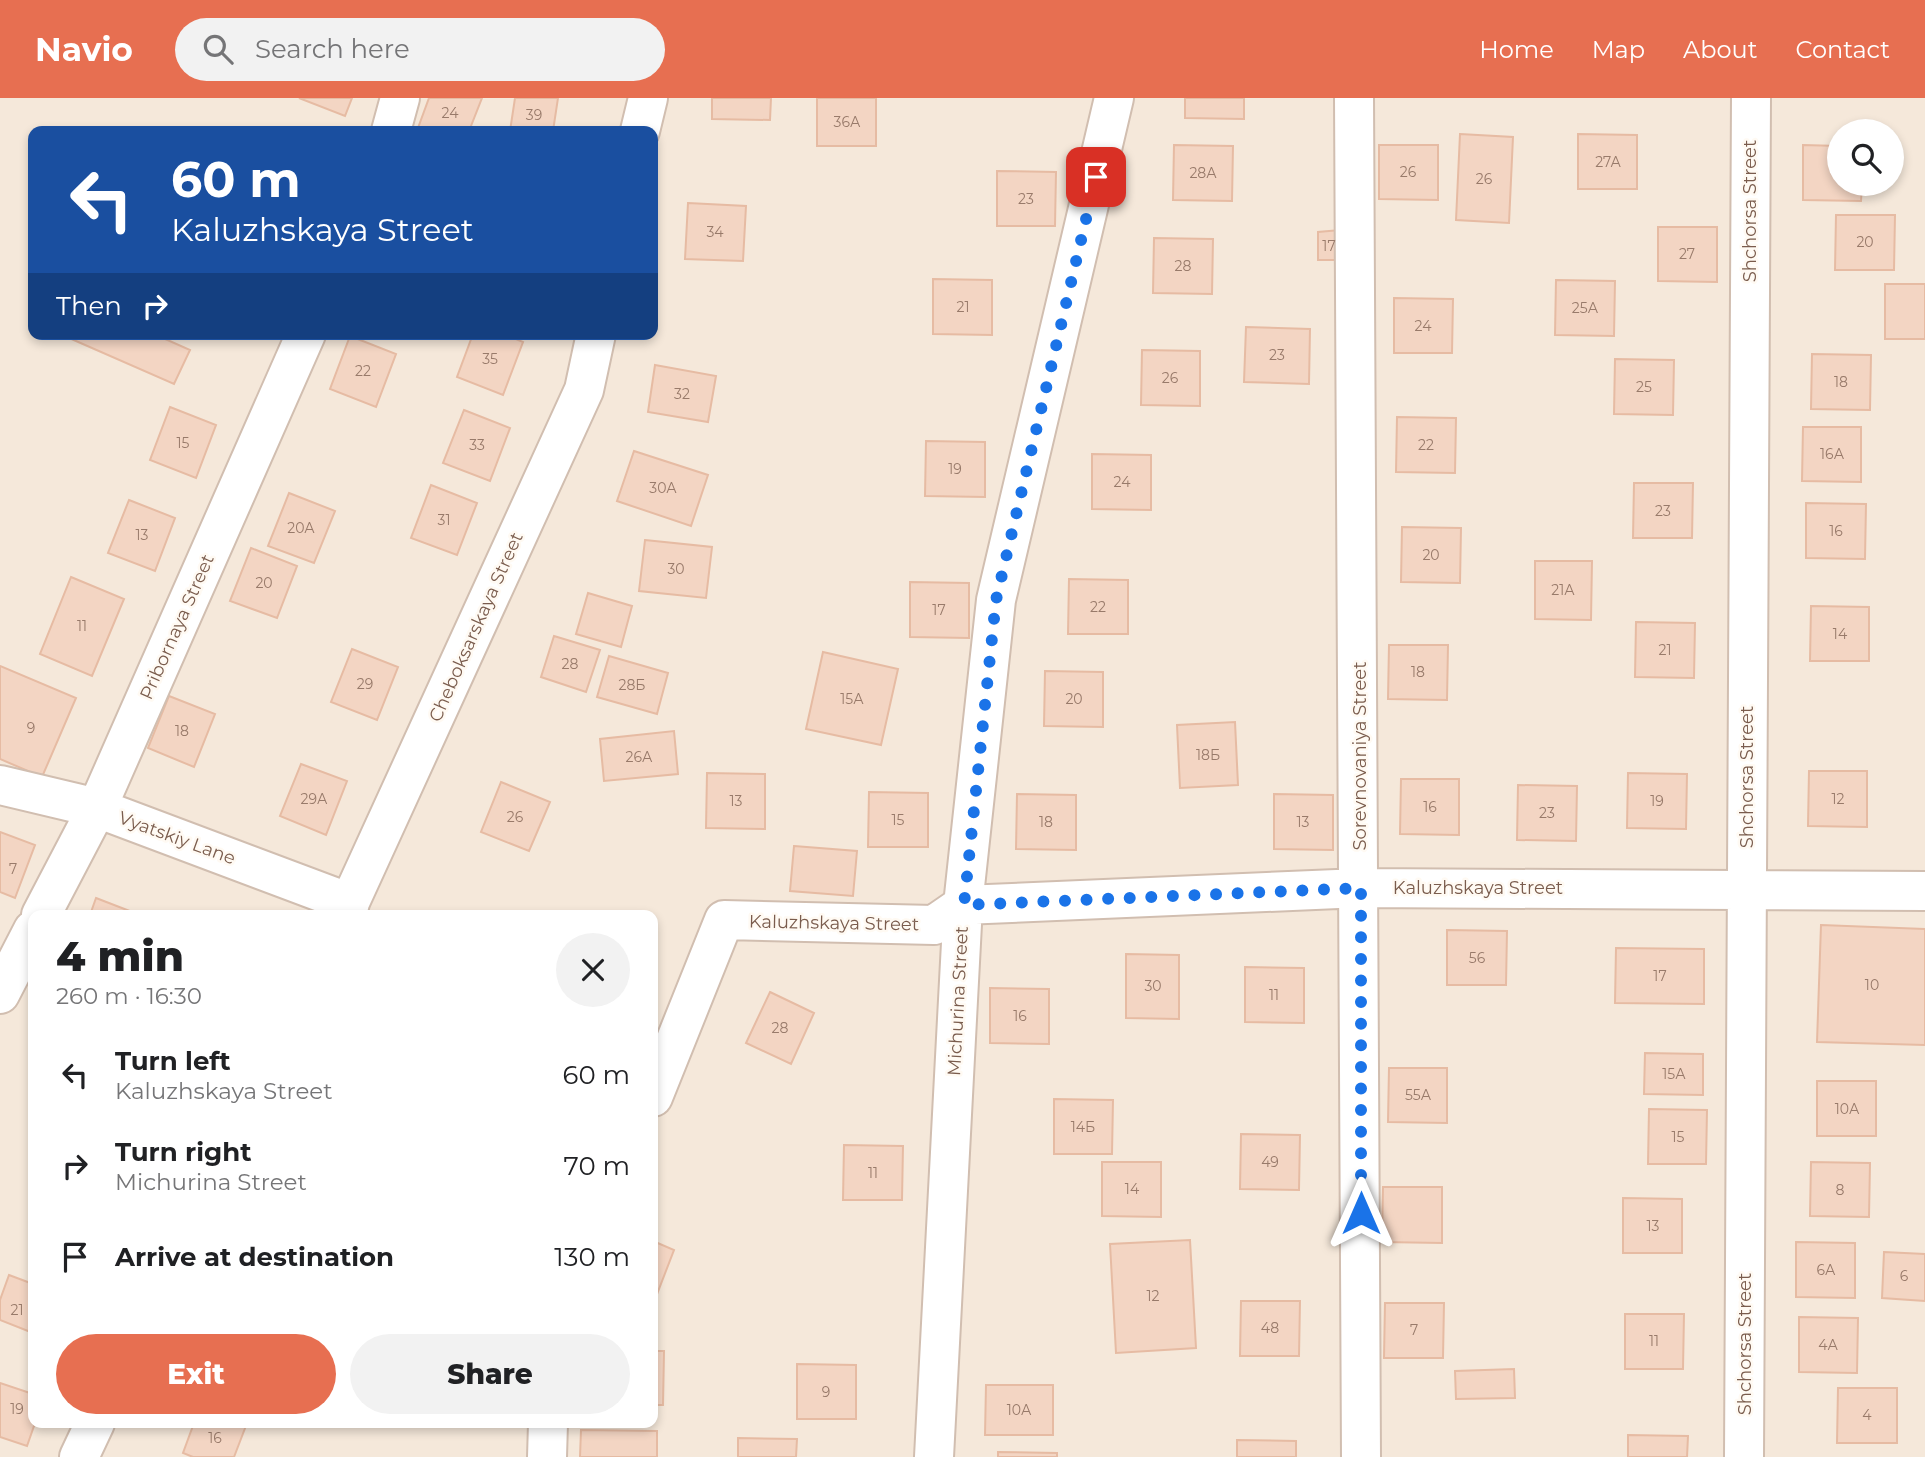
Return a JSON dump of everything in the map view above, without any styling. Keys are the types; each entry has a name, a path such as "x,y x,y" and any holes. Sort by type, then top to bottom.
{"street":[{"path":"392,126 400,98"},
{"path":"641,126 648,98"},
{"name":"Michurina Street","path":"934,1457 964,905 996,600 1114,98"},
{"name":"Sorevnovaniya Street","path":"1354,98 1361,888 1362,1457"},
{"name":"Shchorsa Street","path":"1744,1457 1751,98"},
{"name":"Pribornaya Street","path":"44,910 97,808 303,340"},
{"name":"Cheboksarskaya Street","path":"347,909 584,390 595,340"},
{"name":"Vyatskiy Lane","path":"0,785 97,808 347,909"},
{"name":"Kaluzhskaya Street","path":"658,1085 724,920 934,925 964,905 1361,888 1925,891"},
{"path":"0,994 28,940"},
{"path":"79,1457 94,1428"},
{"path":"547,1457 548,1428"}],"shaded area":[{"path":"0,98 1925,98 1925,1457 0,1457"}],"building":[{"path":"299,98 352,98 345,116"},
{"path":"429,98 482,98 471,126 419,126"},
{"path":"515,98 558,98 554,126 511,126"},
{"path":"712,98 771,98 770,120 712,119"},
{"path":"817,98 876,98 876,146 817,146"},
{"path":"1185,98 1244,98 1244,119 1185,118"},
{"path":"1460,134 1513,137 1509,223 1456,220"},
{"path":"1578,134 1637,135 1637,189 1578,189"},
{"path":"1174,145 1233,146 1232,201 1173,200"},
{"path":"1379,145 1438,145 1438,200 1379,199"},
{"path":"1803,145 1827,146 1827,196 1861,196 1861,201 1803,200"},
{"path":"997,171 1056,172 1055,226 997,226"},
{"path":"688,203 746,206 743,261 685,259"},
{"path":"1836,215 1895,215 1894,270 1835,270"},
{"path":"1658,227 1717,227 1717,282 1658,281"},
{"path":"1340,230 1340,260 1318,260 1318,232"},
{"path":"1154,238 1213,239 1212,294 1153,293"},
{"path":"933,279 992,280 992,335 933,334"},
{"path":"1556,280 1615,281 1614,336 1555,335"},
{"path":"1885,284 1925,284 1925,339 1885,339"},
{"path":"1394,298 1453,299 1452,353 1394,353"},
{"path":"1246,327 1310,329 1309,384 1244,382"},
{"path":"74,340 168,340 190,350 174,384"},
{"path":"348,340 360,340 396,354 376,407 330,389"},
{"path":"471,340 523,342 503,395 457,377"},
{"path":"1142,350 1200,351 1200,406 1141,405"},
{"path":"1812,354 1871,355 1870,410 1811,409"},
{"path":"1615,359 1674,360 1673,415 1614,414"},
{"path":"655,365 716,376 708,422 648,412"},
{"path":"170,407 216,425 196,478 150,460"},
{"path":"464,410 510,428 490,481 443,463"},
{"path":"1397,417 1456,418 1455,473 1396,472"},
{"path":"1803,427 1861,427 1861,482 1802,481"},
{"path":"926,441 985,442 985,497 925,496"},
{"path":"634,451 708,475 691,526 617,501"},
{"path":"1092,454 1151,455 1151,510 1092,509"},
{"path":"1634,483 1693,483 1692,538 1633,538"},
{"path":"431,485 477,503 457,555 411,538"},
{"path":"289,493 335,511 314,563 268,546"},
{"path":"129,500 175,518 155,571 108,553"},
{"path":"1806,503 1866,504 1865,559 1806,558"},
{"path":"1402,527 1461,528 1460,583 1401,582"},
{"path":"645,540 712,547 706,598 639,591"},
{"path":"251,548 297,566 277,618 230,601"},
{"path":"1535,561 1592,561 1591,620 1535,619"},
{"path":"71,577 124,599 92,676 40,654"},
{"path":"1069,579 1128,580 1128,634 1068,634"},
{"path":"910,582 969,583 969,638 910,637"},
{"path":"588,593 632,606 621,647 576,634"},
{"path":"1811,606 1869,607 1869,661 1810,661"},
{"path":"1636,622 1695,623 1694,678 1635,677"},
{"path":"554,636 600,650 586,692 541,677"},
{"path":"1389,645 1448,645 1447,700 1388,699"},
{"path":"352,649 398,667 377,720 331,702"},
{"path":"823,652 898,669 881,745 806,729"},
{"path":"609,656 668,673 657,714 597,697"},
{"path":"0,666 76,698 42,777 0,759"},
{"path":"1045,671 1103,672 1103,727 1044,726"},
{"path":"169,696 215,714 194,767 148,748"},
{"path":"1235,722 1238,785 1180,788 1177,725"},
{"path":"674,731 678,774 604,781 600,739"},
{"path":"301,764 347,781 326,835 280,816"},
{"path":"1809,771 1867,771 1867,827 1808,826"},
{"path":"707,773 765,774 765,829 706,828"},
{"path":"1628,773 1687,774 1686,829 1627,828"},
{"path":"1401,779 1459,779 1459,835 1400,834"},
{"path":"501,782 550,802 529,851 481,832"},
{"path":"1518,785 1577,786 1576,841 1517,840"},
{"path":"869,792 928,793 928,847 868,847"},
{"path":"1017,794 1076,795 1076,850 1016,849"},
{"path":"1274,794 1333,795 1333,850 1274,849"},
{"path":"0,832 35,845 15,898 0,892"},
{"path":"794,846 857,851 853,896 790,891"},
{"path":"96,898 127,910 92,910"},
{"path":"1821,925 1925,929 1925,1045 1817,1042"},
{"path":"1447,930 1507,931 1506,985 1447,985"},
{"path":"1616,948 1704,949 1704,1004 1615,1003"},
{"path":"1126,954 1179,955 1179,1019 1126,1018"},
{"path":"1245,967 1304,968 1304,1023 1245,1022"},
{"path":"990,988 1049,989 1049,1044 990,1043"},
{"path":"770,992 814,1013 791,1064 746,1043"},
{"path":"1645,1053 1703,1054 1703,1095 1644,1094"},
{"path":"1389,1068 1447,1068 1447,1123 1388,1122"},
{"path":"1817,1081 1876,1081 1876,1136 1817,1136"},
{"path":"1054,1099 1113,1100 1112,1154 1054,1154"},
{"path":"1649,1109 1707,1110 1706,1164 1648,1164"},
{"path":"1241,1134 1300,1135 1299,1190 1240,1189"},
{"path":"844,1145 903,1146 902,1200 843,1200"},
{"path":"1102,1162 1161,1162 1161,1217 1102,1216"},
{"path":"1811,1162 1870,1163 1869,1217 1810,1216"},
{"path":"1383,1187 1442,1187 1442,1243 1382,1242"},
{"path":"1623,1198 1682,1199 1682,1253 1623,1253"},
{"path":"1190,1240 1196,1348 1116,1353 1110,1244"},
{"path":"1796,1242 1855,1243 1855,1298 1796,1297"},
{"path":"658,1243 674,1250 658,1292"},
{"path":"1884,1252 1925,1254 1925,1301 1882,1298"},
{"path":"9,1275 28,1282 28,1331 0,1320 0,1300"},
{"path":"1241,1301 1300,1301 1299,1356 1240,1356"},
{"path":"1385,1303 1444,1303 1443,1358 1384,1358"},
{"path":"1625,1314 1684,1314 1683,1369 1625,1369"},
{"path":"1799,1317 1858,1318 1857,1373 1799,1372"},
{"path":"658,1351 664,1351 663,1405 658,1405"},
{"path":"797,1364 856,1365 856,1419 797,1419"},
{"path":"1514,1369 1515,1398 1456,1399 1455,1371"},
{"path":"0,1383 28,1392 28,1428 33,1428 27,1446 0,1437"},
{"path":"986,1385 1053,1385 1053,1435 985,1435"},
{"path":"1838,1388 1897,1388 1897,1443 1837,1443"},
{"path":"192,1428 245,1428 234,1457 193,1457 183,1453"},
{"path":"581,1430 657,1431 657,1457 580,1457"},
{"path":"1628,1435 1688,1436 1687,1457 1628,1457"},
{"path":"738,1438 797,1439 796,1457 738,1457"},
{"path":"1237,1440 1296,1441 1296,1457 1237,1457"},
{"path":"998,1452 1057,1453 1057,1457 998,1457"}],"route":[{"path":"1096,177 996,600 964,905 1361,888 1361,1213"}]}
